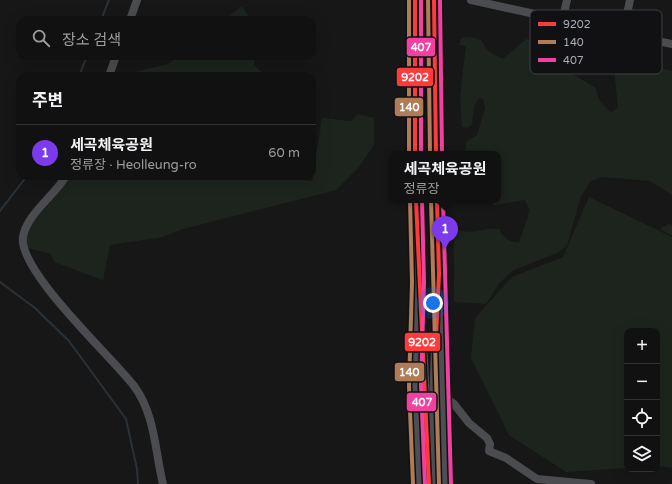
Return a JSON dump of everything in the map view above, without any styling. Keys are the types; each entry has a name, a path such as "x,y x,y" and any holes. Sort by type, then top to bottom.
{"main road":[{"path":"415,0 416,151"},
{"path":"434,0 436,151"},
{"path":"416,203 418,282 429,484"},
{"path":"437,203 445,484"},
{"path":"436,484 434,406 439,274"},
{"path":"418,282 414,386 419,484"}],"street":[{"path":"131,16 137,0"},
{"path":"471,0 530,14"},
{"path":"565,10 567,0"},
{"path":"628,10 630,0"},
{"path":"662,42 672,44"},
{"path":"110,72 115,60"},
{"path":"63,180 28,222 23,238 24,253 34,270 52,293 75,321 116,365 140,395 154,433 163,484"},
{"path":"443,396 454,404 468,423 487,438 490,444 489,451 506,458 537,479 591,484"}],"shaded area":[{"path":"242,6 248,16 229,16"},
{"path":"471,37 481,40 488,51 503,59 526,39 530,40 530,74 574,74 596,88 600,102 611,112 618,108 615,74 662,74 662,69 672,71 672,195 650,181 603,177 591,181 581,196 567,246 557,253 514,270 500,282 486,304 454,302 454,229 472,232 488,229 500,229 501,234 510,241 519,243 530,210 525,200 495,205 491,203 501,203 501,151 465,151 466,142 477,135 485,108 483,98 478,99 474,106 472,124 467,128 462,127 460,96 466,46 459,45 461,38"},
{"path":"174,60 255,60 254,65 262,72 134,72 168,64"},
{"path":"358,114 374,118 374,145 358,168 336,190 183,229 163,237 110,245 103,280 54,262 51,254 28,248 26,238 32,224 68,180 312,181 316,180 316,156 322,118 351,121"},
{"path":"589,197 672,237 672,468 660,466 660,328 624,328 624,468 566,472 509,435 471,358 475,318 512,277 563,257"},
{"path":"669,224 672,225 672,236 660,229"}],"waterway":[{"path":"103,16 109,0"},
{"path":"81,72 85,60"},
{"path":"0,211 24,180"},
{"path":"0,282 35,308 69,341 126,419 137,469 138,484"}],"transit line":[{"name":"140","path":"409,0 409,151"},
{"name":"9202","path":"415,0 415,151"},
{"name":"407","path":"421,0 421,151"},
{"name":"140","path":"428,0 430,151"},
{"name":"9202","path":"434,0 436,151"},
{"name":"407","path":"440,0 442,151"},
{"name":"140","path":"410,203 412,282 409,386 413,484"},
{"name":"9202","path":"416,203 429,484"},
{"name":"407","path":"422,203 424,282 421,386 425,484"},
{"name":"140","path":"431,203 439,484"},
{"name":"9202","path":"436,339 439,274 437,203"},
{"name":"407","path":"443,203 451,484"}],"place":[{"name":"세곡체육공원","path":"445,249"}]}
